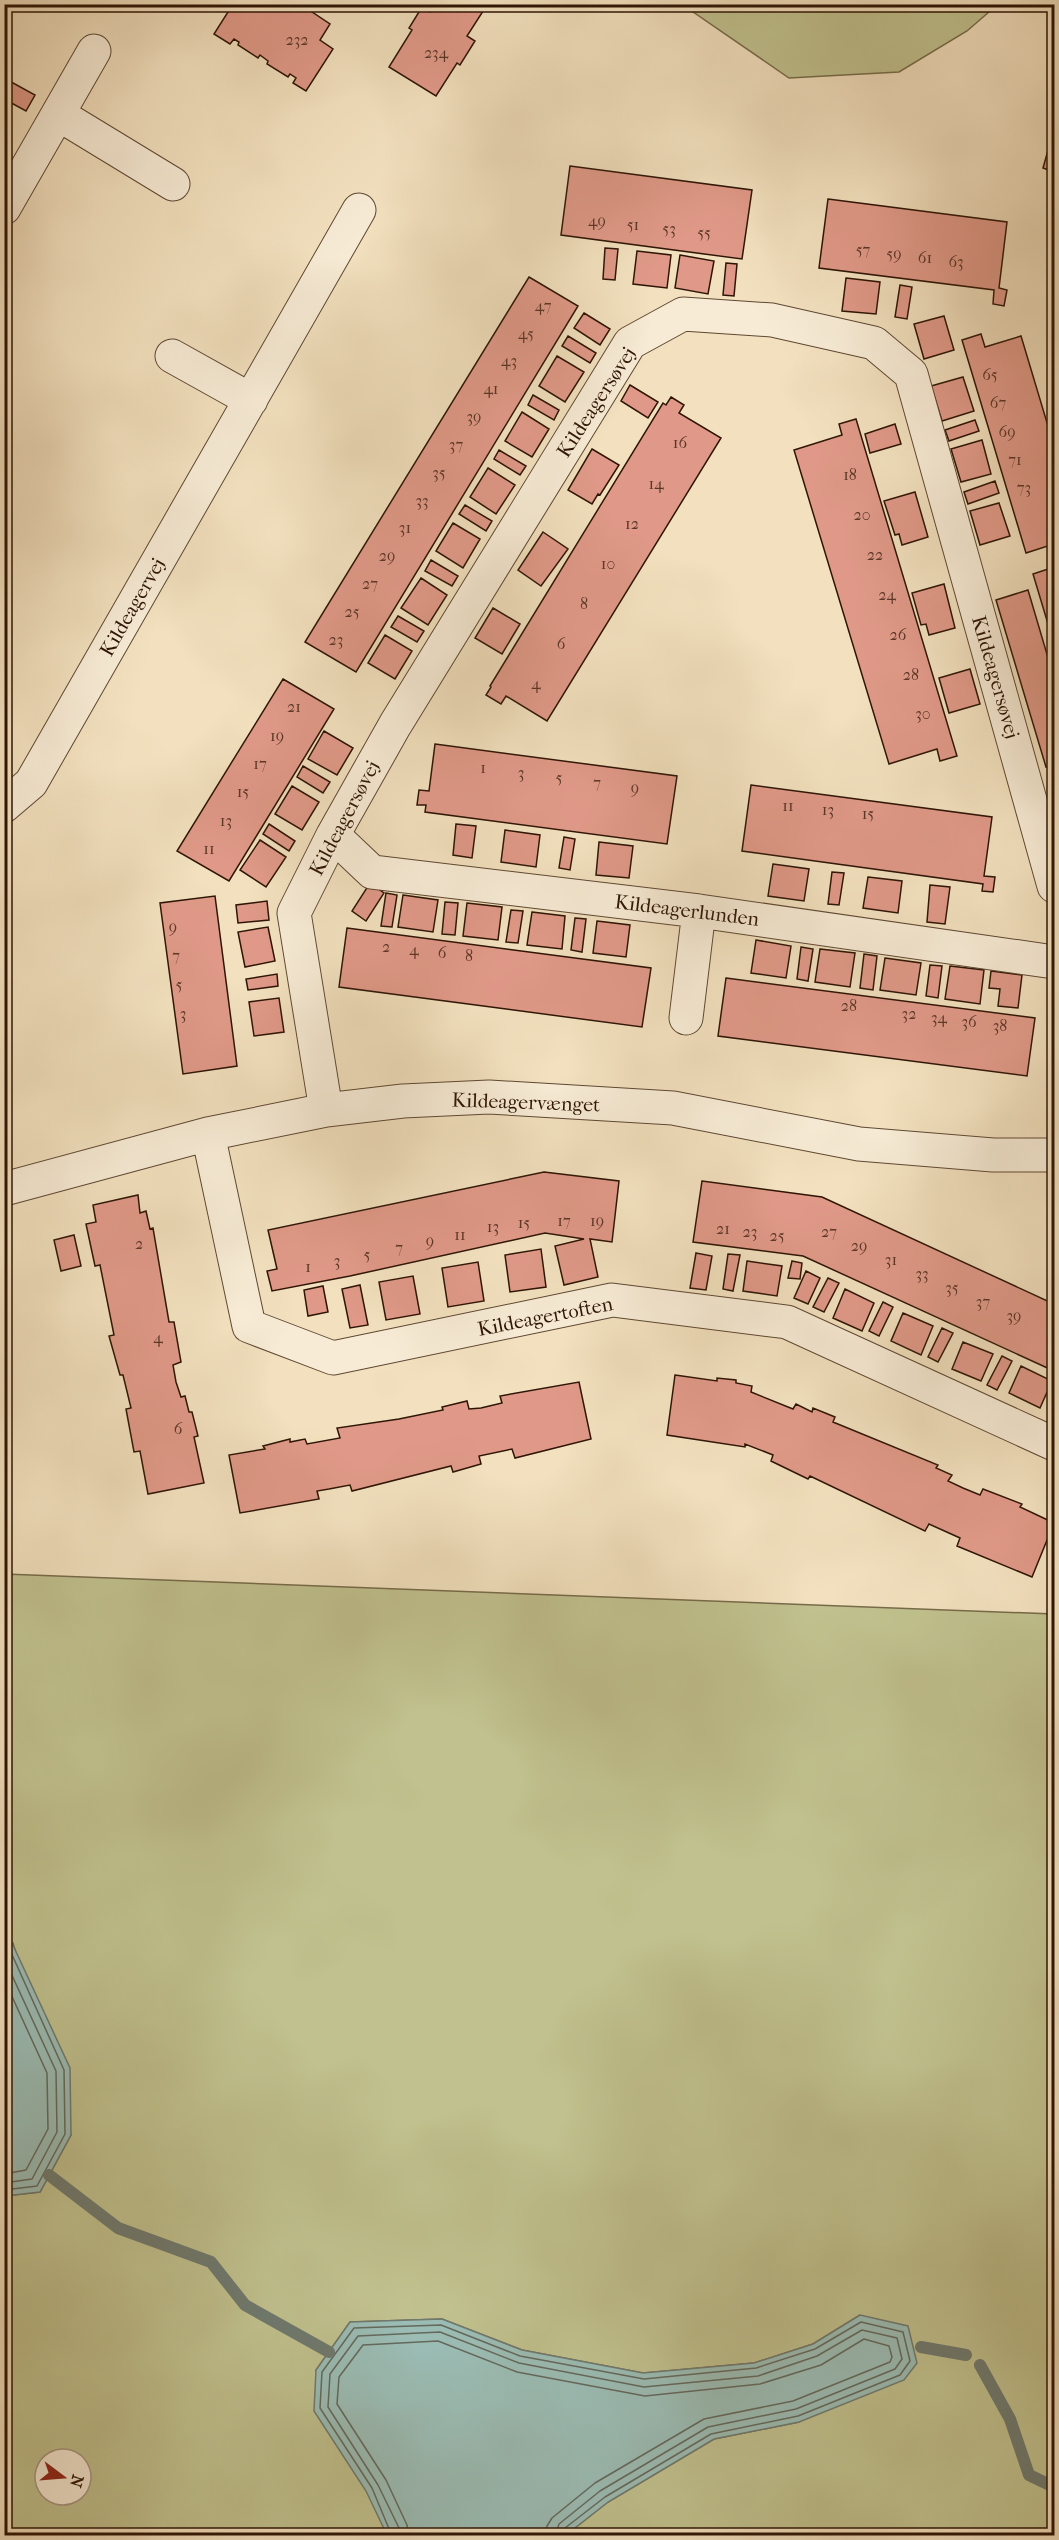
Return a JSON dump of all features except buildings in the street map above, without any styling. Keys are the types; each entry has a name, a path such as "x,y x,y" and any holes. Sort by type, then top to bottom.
{"street":[{"path":"4,208 94,51"},
{"path":"58,114 173,184"},
{"name":"Kildeagervej","path":"4,806 31,783 359,210"},
{"name":"Kildeagersøvej","path":"326,1110 294,913 333,835 395,725 630,343 683,314 772,320 873,344 911,374 1046,822 1054,886"},
{"path":"172,356 251,400"},
{"name":"Kildeagerlunden","path":"333,835 372,872 699,911 1054,962"},
{"path":"686,1018 699,911"},
{"name":"Kildeagervænget","path":"4,1189 208,1134 326,1110 403,1101 489,1097 673,1108 859,1144 993,1155 1054,1155"},
{"name":"Kildeagertoften","path":"208,1134 249,1326 333,1358 612,1300 624,1301 787,1322 1054,1444"}],"green space":[{"path":"683,5 997,5 967,31 899,72 789,78"},
{"path":"4,1574 1054,1614 1054,2535 566,2535 608,2502 714,2439 799,2422 860,2315 813,2344 754,2363 643,2373 522,2350 442,2319 350,2322 316,2370 387,2535 5,2535 5,2196 40,2192 71,2135 13,1943 5,1939"}],"water":[{"path":"5,1939 12,1943 70,2068 71,2135 40,2192 5,2196"},
{"path":"860,2315 908,2326 917,2363 904,2380 799,2422 714,2439 608,2502 566,2535 387,2535 366,2491 314,2411 316,2370 350,2322 442,2319 522,2350 643,2373 754,2363 813,2344"}],"waterway":[{"path":"49,2175 118,2228 211,2262 245,2305 329,2352"},
{"path":"921,2347 966,2355"},
{"path":"980,2365 1010,2419 1029,2475 1054,2487"}]}
